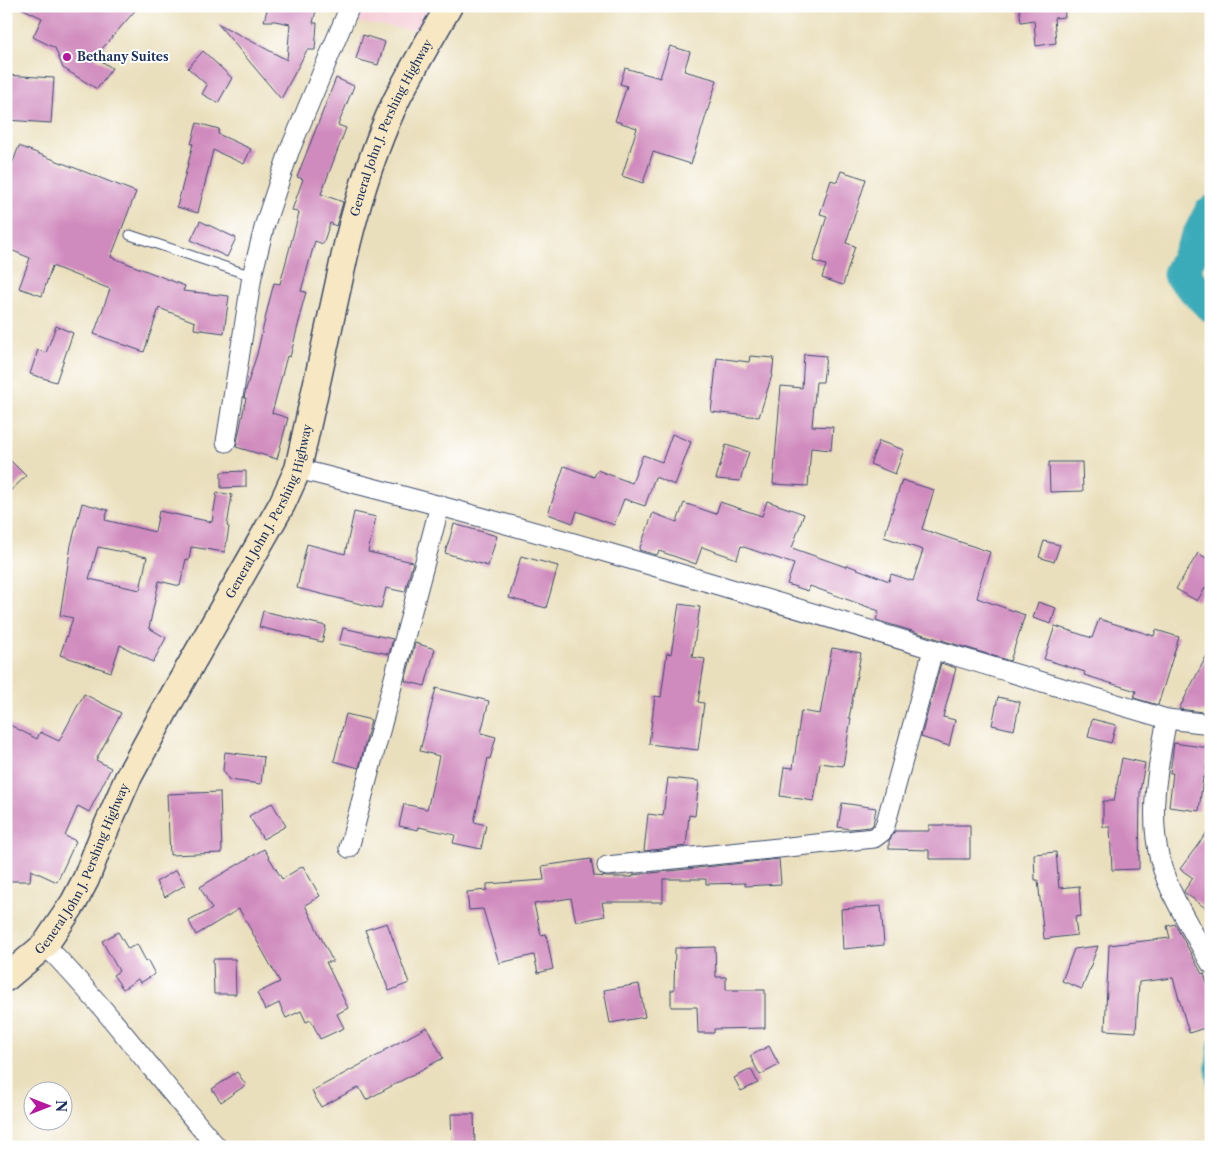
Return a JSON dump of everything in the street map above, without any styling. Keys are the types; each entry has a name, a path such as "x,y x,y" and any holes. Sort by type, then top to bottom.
{"main road":[{"name":"General John J. Pershing Highway","path":"6,978 45,945 78,895 128,778 282,504 298,469 356,209 371,163 395,104 449,6"}],"street":[{"path":"226,442 252,276 265,224 289,152 350,6"},
{"path":"298,469 440,505 1167,719 1211,724"},
{"path":"349,848 440,505"},
{"path":"607,866 874,838 885,826 933,650"},
{"path":"1167,719 1157,772 1154,804 1155,835 1160,862 1176,899 1211,964"},
{"path":"45,945 94,997 161,1082 217,1147"}],"lane":[{"path":"130,235 252,276"}],"shaded area":[{"path":"360,6 432,6 419,31 355,22"}],"building":[{"path":"17,6 139,6 95,57 112,68 97,89 63,68 55,48 33,37 42,18"},
{"path":"268,6 317,6 313,23 317,23 315,50 307,50 281,99 217,23 287,60 290,24 264,21"},
{"path":"1019,6 1064,6 1065,17 1054,18 1056,43 1036,46 1034,20 1021,22"},
{"path":"363,35 385,42 378,65 356,59"},
{"path":"670,46 690,52 684,71 717,80 691,164 653,152 643,183 622,176 637,128 615,121 627,86 620,84 625,68 660,78"},
{"path":"203,51 232,78 218,103 202,94 207,85 188,68"},
{"path":"6,75 54,78 51,123 6,120"},
{"path":"336,78 354,86 338,125 346,128 321,194 343,202 336,226 330,223 323,244 315,241 301,291 306,292 301,314 290,357 287,356 272,413 288,418 277,459 236,447 246,398 244,398 246,389 257,354 274,283 280,284 299,213 292,210 303,179 297,177"},
{"path":"197,123 219,129 218,134 251,149 244,164 213,150 198,213 177,207"},
{"path":"19,146 136,192 111,257 185,286 183,291 229,296 224,333 194,329 195,322 159,308 144,352 94,334 110,289 52,266 42,296 19,288 30,258 6,248 6,180"},
{"path":"841,171 866,179 846,243 855,246 843,285 822,278 826,265 813,261 827,216 820,214 831,180 837,182"},
{"path":"200,221 236,238 227,257 191,240"},
{"path":"56,326 73,333 56,382 30,374 38,350 46,353"},
{"path":"804,354 826,356 823,382 816,382 812,426 833,427 831,450 811,448 808,486 773,484 781,386 802,388"},
{"path":"750,356 774,358 772,375 759,417 711,412 717,358 749,362"},
{"path":"672,434 691,442 675,485 655,477 645,506 624,499 614,525 577,511 573,523 548,514 564,466 594,477 597,470 632,483 643,455 662,462"},
{"path":"879,441 904,450 895,474 870,464"},
{"path":"726,445 749,452 740,481 716,479"},
{"path":"6,456 26,476 6,495"},
{"path":"1049,462 1082,462 1083,491 1050,492"},
{"path":"246,471 246,487 221,488 221,472"},
{"path":"902,480 934,490 922,529 990,552 977,598 1025,615 1010,661 876,620 879,611 810,586 808,591 787,584 794,564 741,546 737,559 702,547 696,564 659,551 657,555 639,550 653,513 677,522 684,503 716,514 720,502 762,516 767,501 804,514 792,548 846,567 847,565 889,581 891,574 913,581 923,550 884,537"},
{"path":"217,492 232,495 225,552 191,547 189,560 186,559 180,586 159,581 149,628 166,638 153,662 120,645 111,672 60,655 73,618 60,615 71,545 82,503 108,510 105,520 155,532 159,511 212,522","holes":["98,547 147,557 140,590 89,579"]},
{"path":"354,512 376,517 368,552 413,562 405,592 386,588 381,609 297,588 307,544 345,554"},
{"path":"454,524 497,536 488,566 445,553"},
{"path":"1044,541 1060,545 1054,562 1039,557"},
{"path":"1198,553 1211,561 1211,579 1197,601 1176,589"},
{"path":"521,556 558,566 546,608 509,598"},
{"path":"1038,602 1056,608 1051,624 1033,618"},
{"path":"679,604 700,607 692,657 705,659 698,702 704,703 698,750 649,744 655,696 661,697 667,653 671,654"},
{"path":"263,611 326,626 322,642 259,627"},
{"path":"1099,619 1154,636 1156,630 1179,637 1158,705 1134,698 1136,691 1084,675 1085,672 1044,659 1055,626 1092,638"},
{"path":"343,628 393,639 389,654 339,644"},
{"path":"415,643 435,649 425,686 405,681"},
{"path":"1211,647 1211,713 1179,709"},
{"path":"832,648 861,653 849,718 851,718 843,766 820,763 814,801 780,796 784,767 793,768 801,711 820,714"},
{"path":"941,663 956,668 943,717 955,720 949,746 921,737"},
{"path":"436,688 489,701 481,733 496,737 490,759 488,758 474,822 486,825 481,849 453,843 455,835 419,827 418,830 399,826 404,804 427,809 428,806 439,756 420,751"},
{"path":"84,694 121,713 96,760 111,768 89,812 78,806 65,836 76,841 57,882 31,870 30,881 6,881 6,841 11,830 6,828 6,723 37,739 40,732 59,741"},
{"path":"998,697 1020,702 1014,730 992,725"},
{"path":"346,714 371,720 359,768 334,761"},
{"path":"1092,719 1116,725 1111,743 1088,737"},
{"path":"1174,743 1209,748 1199,811 1169,807 1173,773 1170,773"},
{"path":"225,752 264,757 261,784 229,780 223,770"},
{"path":"1122,758 1145,763 1140,791 1139,869 1112,870 1110,827 1103,827 1103,801 1114,801"},
{"path":"668,778 699,781 695,816 689,815 686,846 644,851 648,814 663,816"},
{"path":"220,792 222,853 170,855 167,794"},
{"path":"272,803 286,826 263,839 249,816"},
{"path":"842,803 876,808 873,825 850,829 838,827"},
{"path":"929,825 970,825 970,859 929,859 929,850 889,849 889,841 895,831 929,831"},
{"path":"1211,827 1211,912 1185,893 1184,891 1193,878 1180,869"},
{"path":"264,849 282,879 303,866 320,896 305,905 333,962 326,962 348,1008 337,1014 344,1028 320,1039 311,1020 306,1022 301,1011 286,1018 279,1003 265,1010 257,993 280,982 239,909 196,935 189,921 212,909 200,887"},
{"path":"1056,852 1059,888 1079,886 1081,916 1075,917 1077,935 1044,939 1038,880 1035,880 1034,854"},
{"path":"591,859 594,876 633,877 633,875 779,859 781,884 745,886 745,883 706,884 706,879 663,879 663,902 602,902 605,916 576,922 571,898 534,904 541,935 546,934 553,969 538,973 534,955 499,963 483,909 469,910 467,892 487,890 487,884 544,880 542,866"},
{"path":"176,870 185,885 165,897 156,882"},
{"path":"881,906 884,945 843,949 841,909"},
{"path":"387,923 409,983 389,991 365,930"},
{"path":"1175,924 1202,974 1204,973 1211,997 1211,1026 1189,1033 1173,978 1139,982 1136,1032 1105,1030 1109,945 1170,938 1167,926"},
{"path":"118,932 128,949 137,944 155,974 140,983 138,979 123,989 113,975 119,971 102,941"},
{"path":"1098,946 1082,989 1062,981 1074,949"},
{"path":"715,947 716,977 726,977 726,990 765,990 765,1028 714,1029 714,1033 698,1033 697,1007 671,1007 671,990 674,990 675,948"},
{"path":"213,959 235,959 236,994 214,994"},
{"path":"639,984 645,1017 610,1023 604,990"},
{"path":"427,1027 443,1058 366,1100 359,1087 321,1107 312,1091"},
{"path":"769,1046 779,1065 760,1075 750,1056"},
{"path":"751,1069 758,1083 741,1091 734,1078"},
{"path":"237,1072 246,1085 221,1102 212,1089"},
{"path":"451,1114 474,1114 475,1147 452,1147"}],"waterway":[{"path":"1211,213 1180,274 1211,305"},
{"path":"1211,1042 1208,1067 1211,1090"}],"place":[{"name":"Bethany Suites","path":"67,57"}]}
